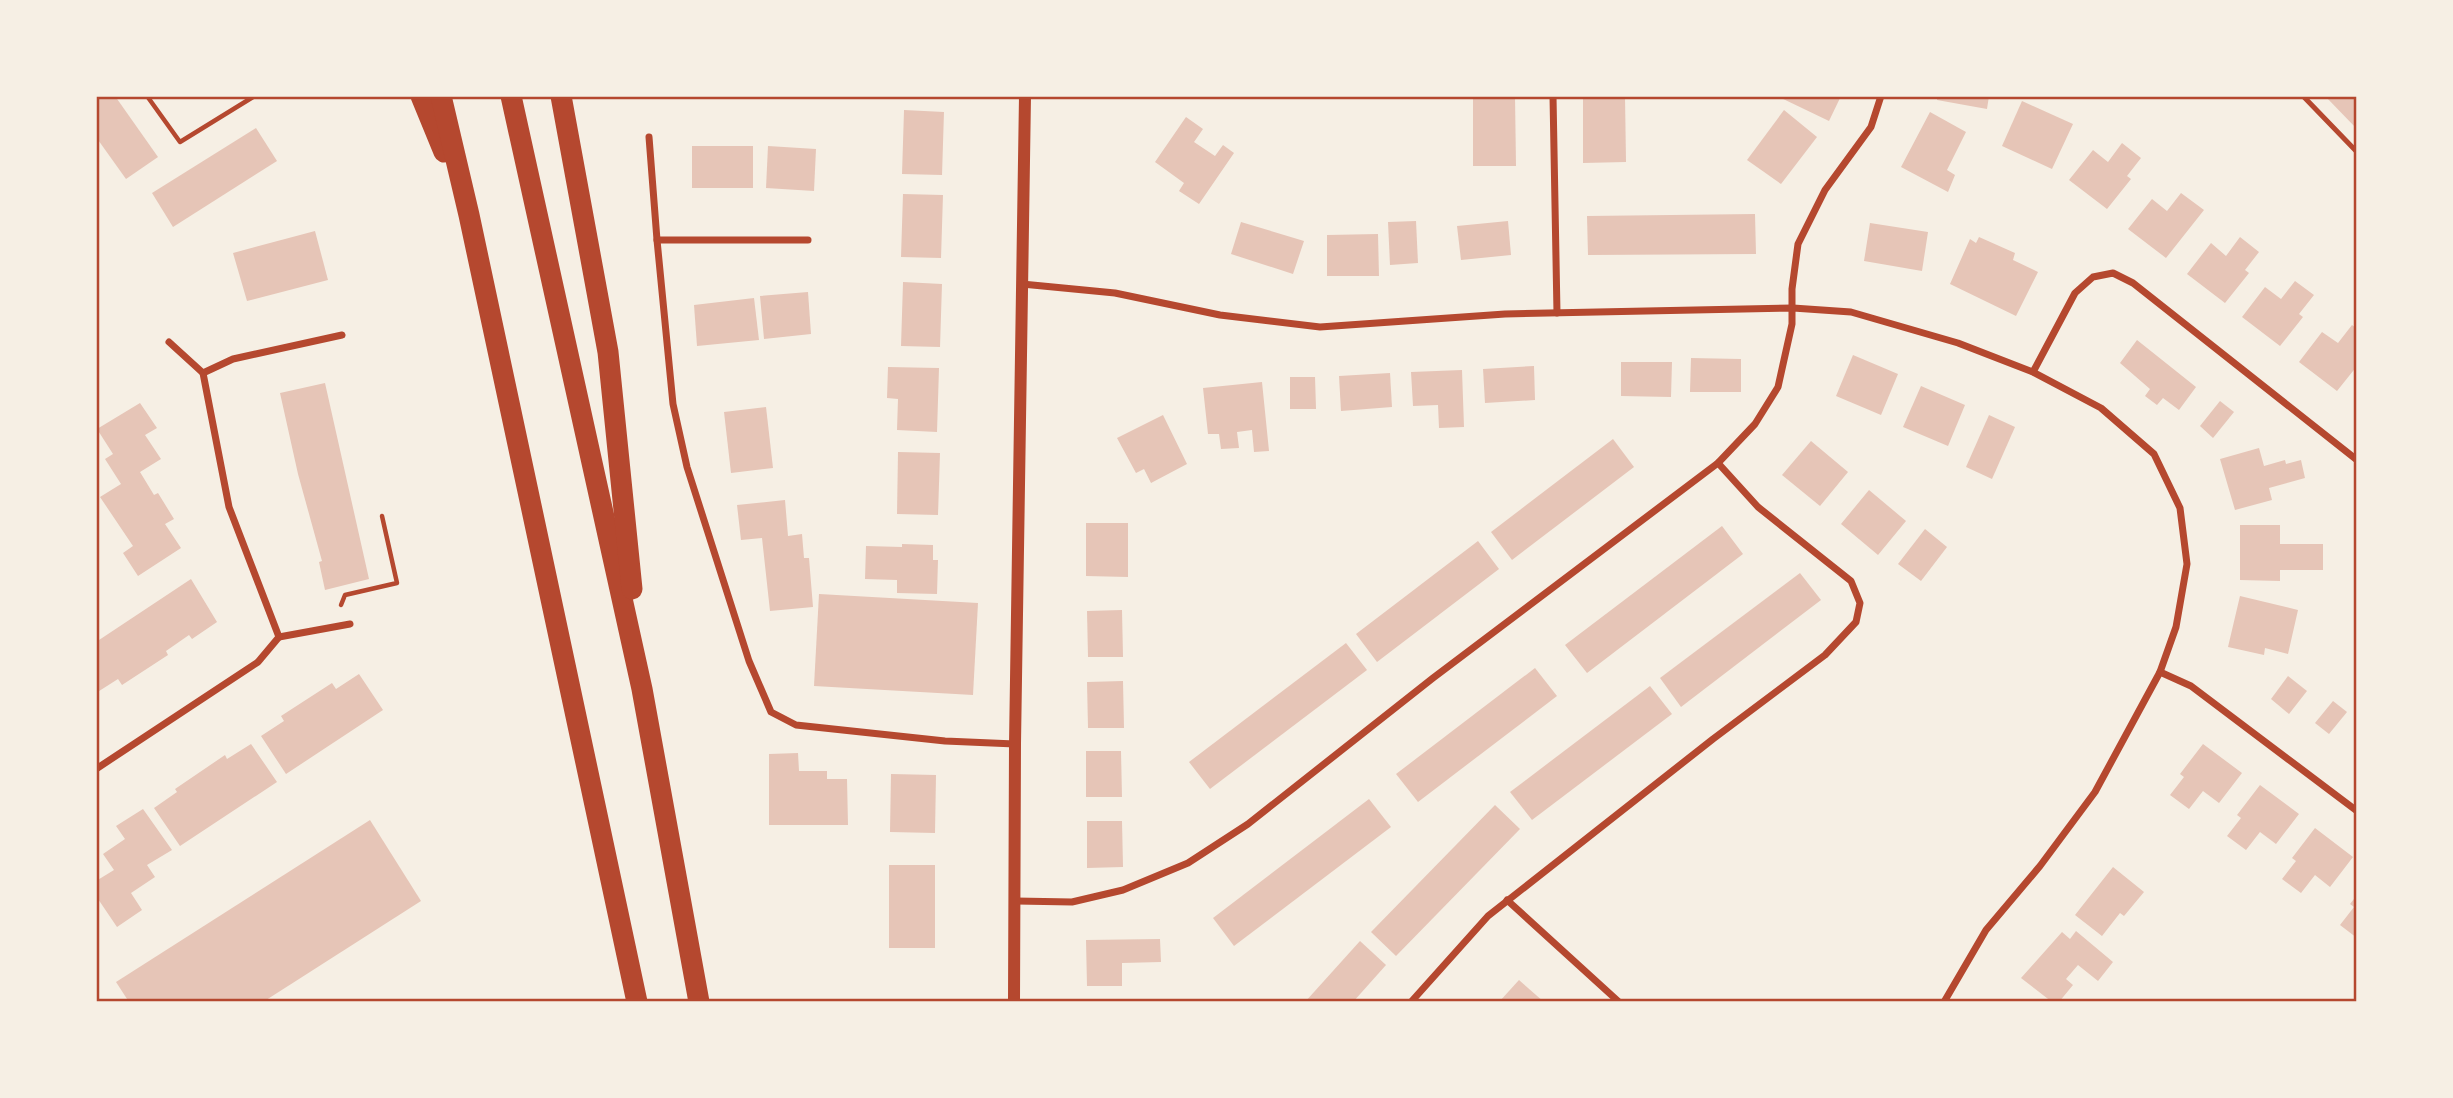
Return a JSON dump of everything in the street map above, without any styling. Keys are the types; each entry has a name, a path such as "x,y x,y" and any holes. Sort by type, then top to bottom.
{"highway":[{"path":"421,96 469,215"},
{"path":"441,96 469,215 637,1002"},
{"path":"511,96 642,689 699,1002"},
{"path":"561,96 608,352 642,689"}],"street":[{"path":"1014,1002 1015,744 1025,96"},
{"path":"1553,96 1557,313"},
{"path":"1014,901 1072,902 1123,890 1188,863 1248,824 1433,678 1718,463 1755,424 1778,387 1793,309 1792,289 1798,244 1825,190 1871,127 1881,96"},
{"path":"649,137 673,404 687,467 749,661 771,712 796,725 945,741 1015,744"},
{"path":"657,240 808,240"},
{"path":"2033,372 2075,293 2093,277 2113,273 2133,283 2357,460"},
{"path":"1022,284 1115,293 1220,315 1320,327 1505,314 1793,309 1852,312 1958,343 2033,372 2101,408 2154,454 2180,508 2187,564 2176,627 2160,672 2095,792 2040,866 1986,930 1944,1002"},
{"path":"203,373 233,359 342,335"},
{"path":"169,342 203,373 229,507 279,637"},
{"path":"1411,1002 1488,916 1825,654 1856,622 1860,603 1851,581 1758,507 1718,463"},
{"path":"96,769 257,662 279,637 350,624"},
{"path":"2160,672 2191,686 2357,811"},
{"path":"1507,900 1619,1002"}],"lane":[{"path":"2303,96 2357,152"}],"path":[{"path":"147,96 180,142 253,97"},
{"path":"341,605 345,594 397,583 382,516"}],"building":[{"path":"96,96 115,96 158,157 126,179 96,137"},
{"path":"1473,96 1515,96 1516,166 1473,166"},
{"path":"1583,96 1625,96 1626,162 1583,163"},
{"path":"1777,96 1841,96 1829,121"},
{"path":"1937,96 1989,96 1987,109 1937,100"},
{"path":"2325,96 2357,96 2357,129"},
{"path":"2022,101 2073,124 2052,169 2002,146"},
{"path":"904,110 944,112 942,175 902,174"},
{"path":"1784,110 1817,137 1781,184 1747,160"},
{"path":"1930,112 1966,132 1947,170 1955,175 1948,192 1901,167"},
{"path":"1186,117 1203,129 1194,142 1215,156 1223,145 1234,153 1199,204 1179,191 1184,183 1155,162"},
{"path":"256,128 277,161 173,227 152,193"},
{"path":"2122,143 2141,158 2127,176 2131,179 2107,209 2069,180 2093,150 2108,162"},
{"path":"692,146 753,146 753,188 692,188"},
{"path":"768,146 816,149 814,191 766,188"},
{"path":"2181,193 2204,210 2166,258 2128,229 2152,199 2167,211"},
{"path":"903,194 943,195 941,258 901,257"},
{"path":"1755,214 1756,254 1588,255 1587,216"},
{"path":"1416,221 1418,263 1390,265 1388,222"},
{"path":"1508,221 1511,255 1461,260 1457,226"},
{"path":"1241,222 1304,241 1293,274 1231,254"},
{"path":"1870,223 1928,232 1922,271 1864,261"},
{"path":"315,231 328,280 247,301 233,253"},
{"path":"1378,234 1379,276 1327,276 1327,235"},
{"path":"1979,237 2015,253 2013,260 2038,272 2016,316 1950,284 1970,239 1976,243"},
{"path":"2240,237 2259,252 2245,270 2249,273 2225,303 2187,274 2211,243 2226,256"},
{"path":"2295,281 2314,295 2299,314 2303,317 2280,346 2242,317 2265,287 2281,299"},
{"path":"903,282 942,284 940,347 901,346"},
{"path":"808,292 811,334 764,339 760,296"},
{"path":"754,298 759,340 697,346 694,305"},
{"path":"2352,325 2357,329 2357,366 2337,391 2299,362 2322,332 2338,343"},
{"path":"2137,340 2196,387 2179,410 2163,398 2157,405 2145,396 2150,389 2120,363"},
{"path":"1853,355 1898,374 1881,415 1836,396"},
{"path":"1691,358 1741,359 1741,392 1690,392"},
{"path":"1621,362 1672,362 1671,397 1621,396"},
{"path":"1534,366 1535,400 1485,403 1483,369"},
{"path":"888,367 939,368 937,432 897,430 898,399 887,398"},
{"path":"1462,370 1464,427 1439,428 1438,405 1413,406 1411,372"},
{"path":"1390,373 1392,407 1341,411 1339,376"},
{"path":"1290,377 1315,377 1316,409 1290,409"},
{"path":"1262,382 1269,451 1254,452 1252,430 1237,432 1239,448 1221,449 1219,434 1208,434 1203,388"},
{"path":"325,383 369,579 325,590 319,562 322,561 298,474 280,393"},
{"path":"1921,386 1965,405 1948,446 1903,427"},
{"path":"2220,401 2234,412 2213,438 2200,426"},
{"path":"140,403 157,428 145,435 161,459 140,472 154,495 158,493 174,519 165,524 181,548 138,576 123,553 133,546 100,497 121,484 105,459 113,454 97,429"},
{"path":"766,407 773,468 731,473 724,412"},
{"path":"1163,415 1187,464 1151,483 1144,469 1136,473 1117,438"},
{"path":"1989,415 2015,427 1992,479 1966,467"},
{"path":"1613,439 1634,467 1512,560 1491,532"},
{"path":"1811,441 1848,472 1820,506 1782,475"},
{"path":"2259,448 2264,466 2285,460 2286,464 2301,460 2305,478 2269,488 2272,500 2235,510 2220,459"},
{"path":"898,452 940,453 938,515 897,514"},
{"path":"1869,490 1906,521 1878,555 1841,524"},
{"path":"785,500 788,536 802,534 804,558 809,558 813,607 770,611 762,538 741,540 737,505"},
{"path":"1086,523 1128,523 1128,577 1086,576"},
{"path":"2240,525 2280,525 2280,544 2323,544 2323,570 2280,570 2280,581 2240,580"},
{"path":"1722,526 1743,554 1587,673 1565,645"},
{"path":"1925,529 1947,547 1921,581 1898,564"},
{"path":"1478,541 1499,569 1377,662 1356,634"},
{"path":"902,544 933,545 933,560 938,560 937,594 897,593 897,580 865,579 866,546 902,547"},
{"path":"1800,573 1821,600 1681,707 1660,678"},
{"path":"191,579 217,622 192,639 189,635 166,651 168,655 122,685 118,679 96,693 96,642"},
{"path":"819,594 978,603 973,695 814,686"},
{"path":"2240,596 2298,610 2288,654 2265,648 2264,655 2228,647"},
{"path":"1122,610 1123,657 1088,657 1087,611"},
{"path":"1346,643 1367,670 1210,789 1189,762"},
{"path":"1535,668 1557,696 1418,802 1396,774"},
{"path":"359,674 383,710 286,774 261,736 284,721 281,716 332,683 336,689"},
{"path":"2288,676 2307,691 2289,714 2271,699"},
{"path":"1123,681 1124,728 1088,728 1087,682"},
{"path":"1650,686 1672,714 1532,820 1510,792"},
{"path":"2333,701 2347,712 2329,734 2315,723"},
{"path":"251,744 277,782 180,846 154,808 177,792 175,789 225,755 227,759"},
{"path":"2203,744 2242,773 2219,803 2203,791 2189,809 2170,795 2184,777 2180,774"},
{"path":"1086,751 1121,751 1122,797 1086,797"},
{"path":"798,753 799,771 827,771 827,779 847,779 848,825 769,825 769,754"},
{"path":"891,774 936,775 935,833 890,832"},
{"path":"2260,785 2299,814 2276,844 2260,832 2246,850 2227,836 2241,818 2237,815"},
{"path":"1369,799 1391,827 1234,946 1213,918"},
{"path":"1495,805 1520,829 1396,956 1371,932"},
{"path":"143,809 172,850 147,865 155,877 131,893 142,910 117,927 96,896 96,881 114,870 103,854 125,839 116,826"},
{"path":"370,820 421,901 263,1002 129,1002 116,982"},
{"path":"1087,821 1122,821 1123,867 1087,868"},
{"path":"2315,828 2353,857 2330,887 2315,875 2301,893 2282,879 2296,861 2292,858"},
{"path":"889,865 935,865 935,948 889,948"},
{"path":"2113,867 2144,892 2124,916 2120,913 2102,936 2075,915"},
{"path":"2357,895 2357,938 2340,925 2354,907 2350,904"},
{"path":"2076,931 2113,962 2098,981 2078,965 2066,979 2073,985 2059,1002 2052,1002 2021,978 2062,932 2070,939"},
{"path":"1160,939 1161,962 1122,963 1122,986 1087,986 1086,940"},
{"path":"1360,941 1386,965 1353,1002 1305,1002"},
{"path":"1519,980 1544,1002 1499,1002"}]}
